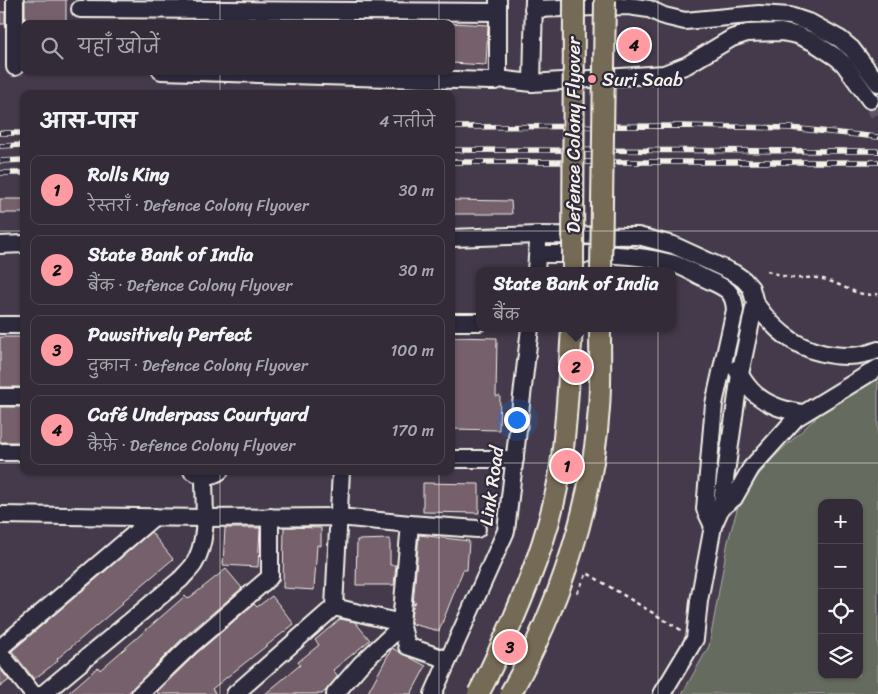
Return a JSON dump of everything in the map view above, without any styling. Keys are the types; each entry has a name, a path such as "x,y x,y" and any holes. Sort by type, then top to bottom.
{"main road":[{"name":"Defence Colony Flyover","path":"573,267 574,0"},
{"name":"Defence Colony Flyover","path":"600,267 604,0"},
{"path":"478,694 490,673 532,576 550,518 561,466 572,332"},
{"path":"510,694 540,635 579,529 591,470 599,409 600,332"}],"street":[{"path":"13,67 15,0"},
{"path":"532,83 533,5 649,8 664,16 685,21 758,14 790,16 812,23 840,39 852,49 878,82"},
{"path":"80,11 479,12 498,6 494,80"},
{"path":"340,75 532,83 664,74 687,65 732,38 747,33 781,32 797,35 836,56 870,100"},
{"path":"455,238 538,235 638,236 674,245 734,273 744,280 751,288 755,303 772,323 792,341 820,353 846,356 871,353 878,350"},
{"path":"536,267 538,235"},
{"path":"0,245 20,244"},
{"path":"538,254 621,255 673,264 724,288 732,295 734,301 735,310 714,404 713,526 699,601 695,639 662,694"},
{"path":"713,508 755,303"},
{"path":"455,322 476,322"},
{"path":"0,325 20,325"},
{"name":"Link Road","path":"433,694 506,531 530,332"},
{"path":"725,354 756,395 784,410 802,413"},
{"path":"713,508 734,498 751,468 802,413 878,368"},
{"path":"0,397 20,397"},
{"path":"0,452 20,452"},
{"path":"455,459 515,459"},
{"path":"43,694 193,565 200,552 203,538 205,475"},
{"path":"235,694 334,607 341,475"},
{"path":"0,514 204,518 339,517 477,529"},
{"path":"0,648 154,517"},
{"path":"140,694 190,646 270,576 270,517"},
{"path":"410,524 401,623 407,646 448,660"},
{"path":"334,607 401,623"},
{"path":"335,694 361,664 395,632 401,623"},
{"path":"0,653 33,694"}],"path":[{"path":"766,271 791,278 821,278 847,290 869,296 878,294"},
{"path":"586,573 695,639"}],"green space":[{"path":"878,377 878,694 682,694 709,646 728,541 741,496 773,458 825,409"}],"building":[{"path":"25,0 66,0 66,20 25,20"},
{"path":"0,12 5,12 5,24 0,24"},
{"path":"455,23 488,25 486,65 455,63"},
{"path":"0,199 20,199 20,213 0,213"},
{"path":"455,200 511,201 512,214 455,214"},
{"path":"0,337 20,337 20,387 0,387"},
{"path":"455,337 497,338 496,396 500,396 499,430 455,429"},
{"path":"0,407 20,407 20,442 0,442"},
{"path":"423,483 479,484 479,513 423,512"},
{"path":"284,527 321,528 321,546 317,545 314,590 283,588"},
{"path":"225,528 260,528 258,567 223,565"},
{"path":"151,532 173,559 57,659 58,661 34,679 12,651"},
{"path":"419,535 469,541 467,570 463,570 439,631 412,624 411,622 412,609 416,602 413,605"},
{"path":"390,539 390,565 396,565 394,585 356,585 357,540"},
{"path":"226,569 242,588 183,638 127,694 67,694 98,667 100,670 185,596 188,599"},
{"path":"272,596 294,624 212,689 216,694 159,694 157,692 197,653 254,604 257,607"},
{"path":"340,619 355,622 370,640 333,670 338,676 322,694 265,694 300,665 298,662 319,645 315,640"},
{"path":"392,648 426,666 411,694 367,694"},
{"path":"0,669 9,680 0,687"}],"tunnel":[{"path":"870,100 878,114"}],"railway":[{"path":"455,127 682,126 790,128 878,137"},
{"path":"0,133 20,133"},
{"path":"0,146 20,145"},
{"path":"455,150 878,151"},
{"path":"0,161 20,160"},
{"path":"455,162 878,162"},
{"path":"0,173 20,173"}],"place":[{"name":"Café Underpass Courtyard","path":"634,45"},
{"name":"Suri Saab","path":"592,79"},
{"name":"State Bank of India","path":"576,367"},
{"name":"Rolls King","path":"567,466"},
{"name":"Pawsitively Perfect","path":"510,647"}]}
